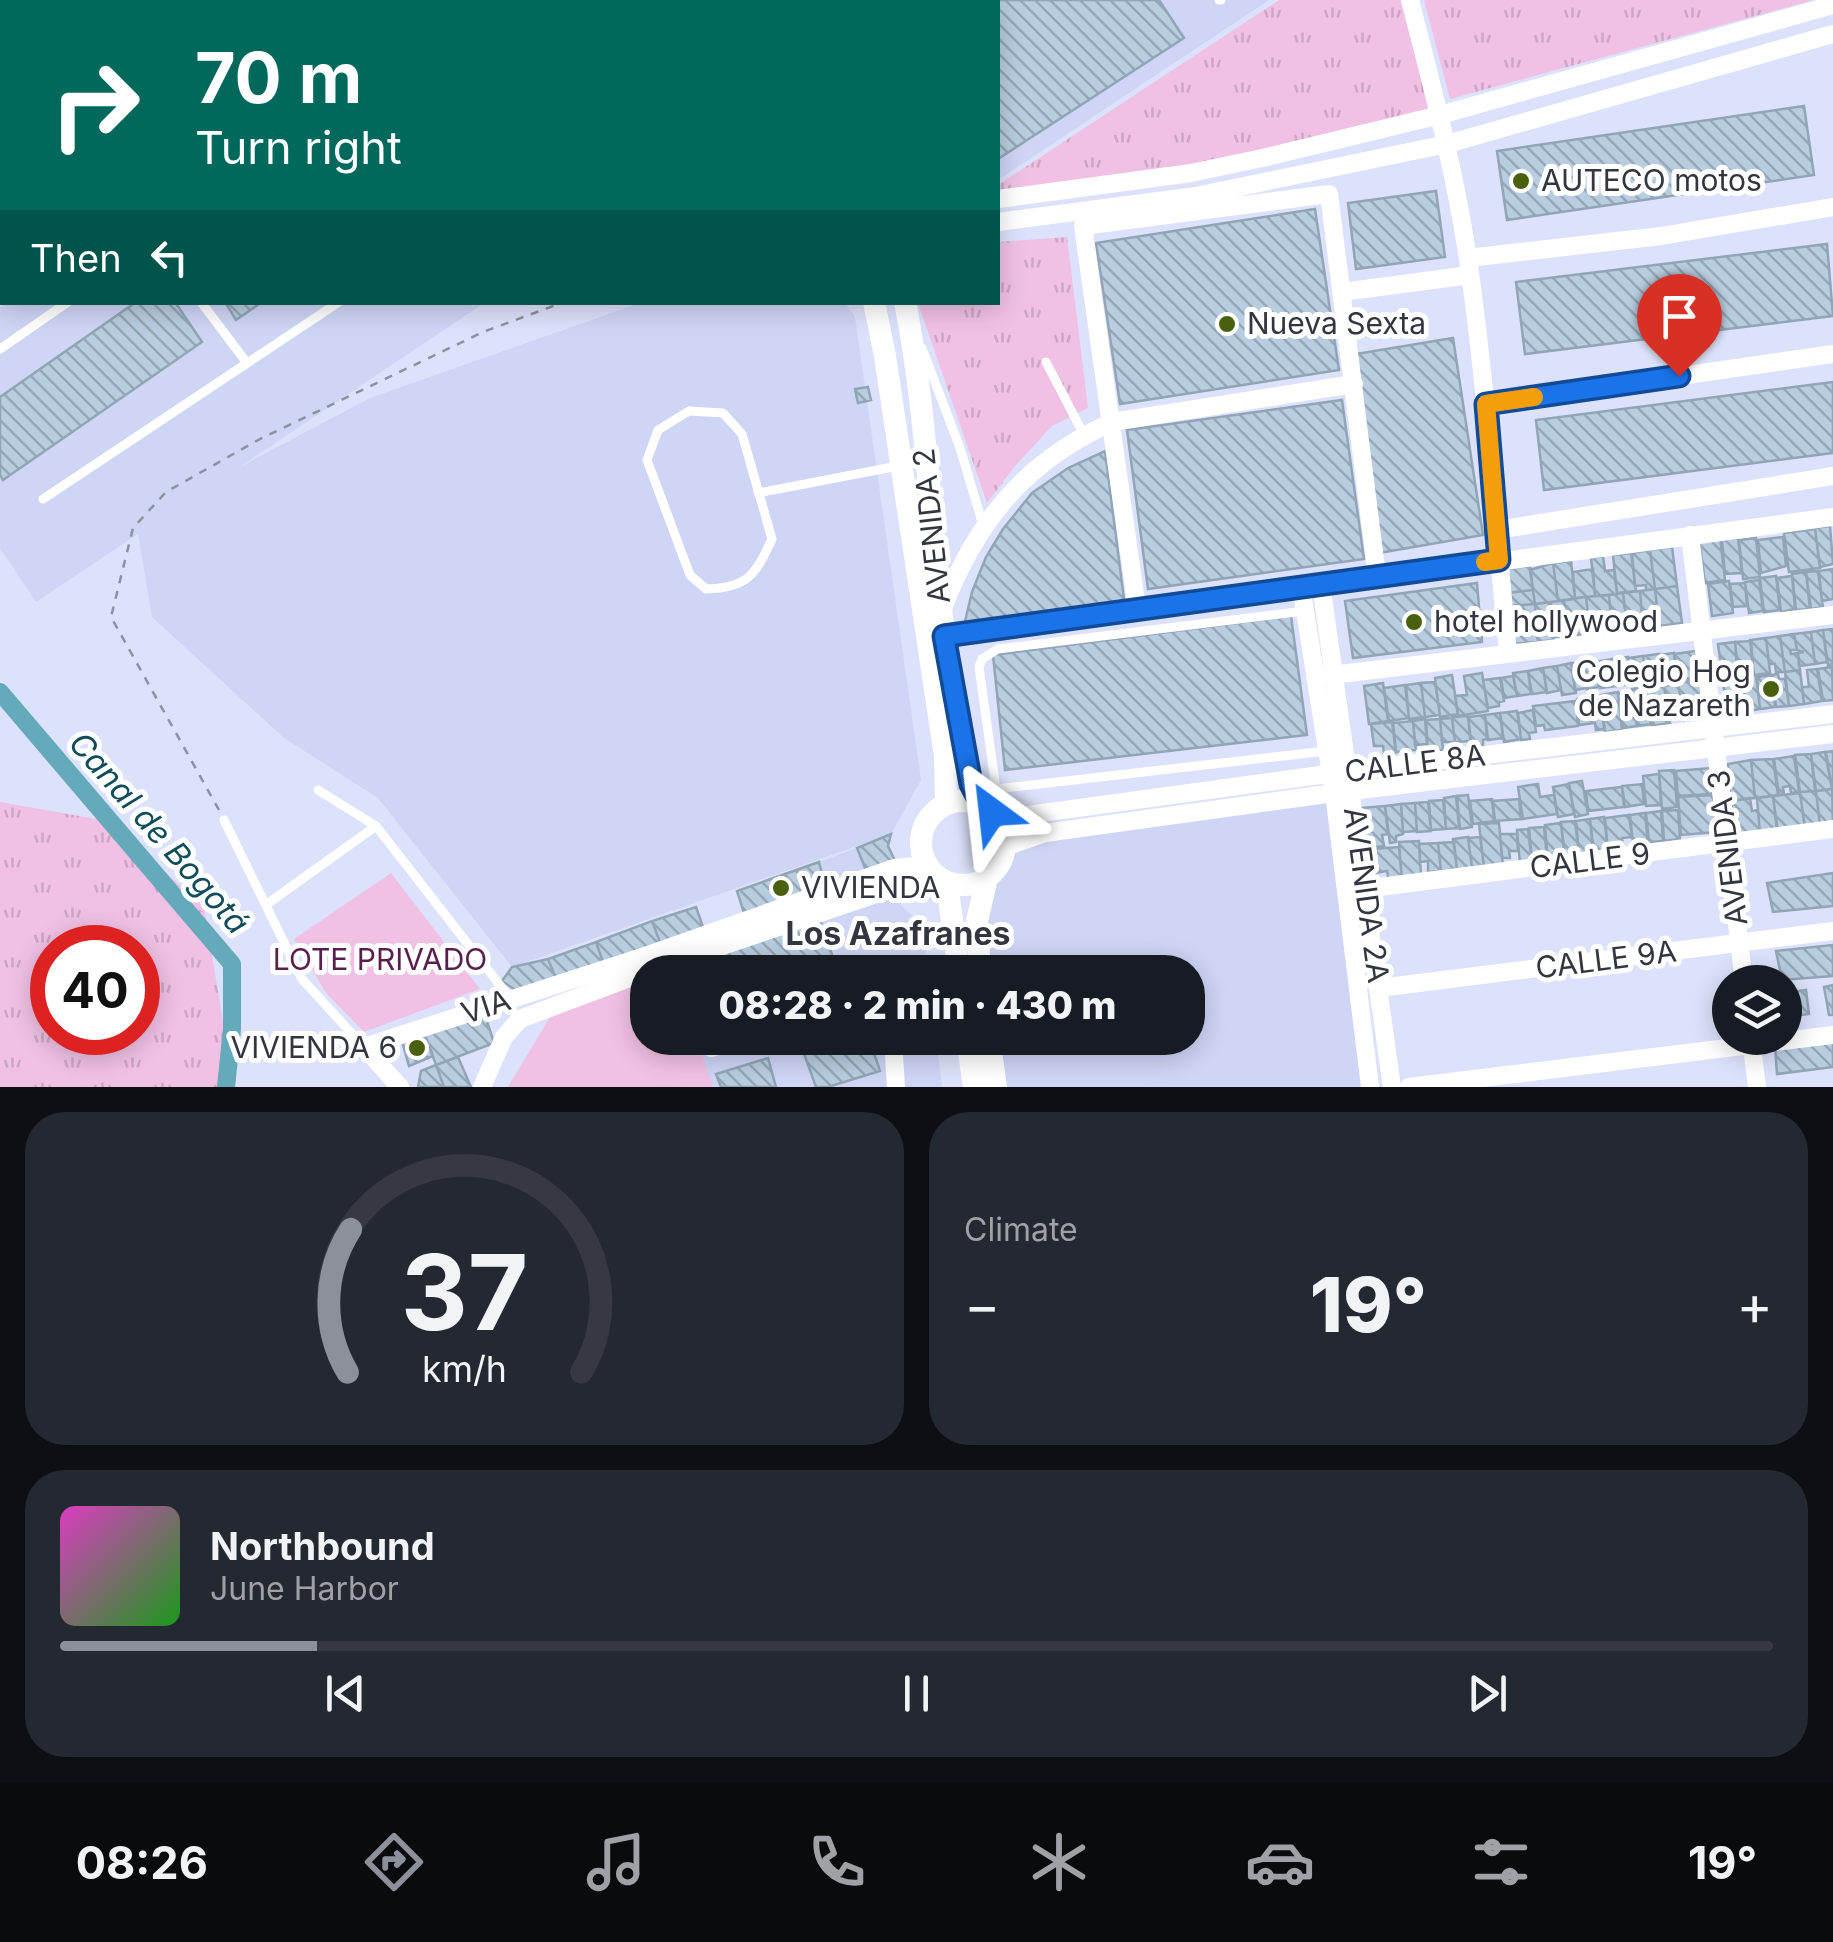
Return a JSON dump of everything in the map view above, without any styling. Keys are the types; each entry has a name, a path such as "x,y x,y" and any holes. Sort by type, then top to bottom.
{"street":[{"path":"1410,0 1447,144 1469,267 1486,404 1508,652"},
{"path":"1000,200 1192,173 1440,115 1833,5"},
{"path":"1000,222 1196,196 1447,144 1833,34"},
{"path":"1138,609 1084,226 1329,194 1377,576"},
{"path":"1342,292 1833,207"},
{"name":"AVENIDA 2","path":"874,305 945,756 946,804"},
{"name":"AVENIDA 2","path":"905,305 916,366 942,626 971,784 992,806"},
{"path":"1486,404 1833,354"},
{"path":"1354,384 1112,422 1084,434 1044,460 984,525 956,575 942,626 1138,609 1833,517"},
{"path":"1497,530 1833,476"},
{"name":"AVENIDA 3","path":"1690,535 1742,965"},
{"name":"AVENIDA 2A","path":"1322,584 1335,675 1346,892 1370,1087"},
{"name":"AVENIDA 2A","path":"1301,586 1326,750 1341,782 1366,889 1392,1087"},
{"path":"1315,678 1833,615"},
{"name":"CALLE 8A","path":"1005,847 1045,833 1341,782 1833,714"},
{"name":"CALLE 8A","path":"992,806 1341,782 1716,749 1833,734"},
{"path":"669,955 894,868 935,874 974,884 987,878 996,870 1005,847 992,806 970,801 946,804 934,812 920,837 935,874 955,955"},
{"name":"CALLE 9","path":"1346,892 1833,830"},
{"path":"979,955 978,921 987,878"},
{"name":"CALLE 9A","path":"1379,988 1833,931"},
{"name":"VIA","path":"364,1047 510,998 630,968"},
{"path":"482,1087 504,1038 520,1019 630,971"},
{"path":"1802,1038 1833,1035"},
{"path":"364,1047 400,1087"},
{"path":"1409,1087 1712,1047"},
{"path":"894,1055 896,1087"},
{"path":"969,1055 974,1087"},
{"path":"991,1055 996,1087"},
{"path":"1752,1055 1756,1087"}],"lane":[{"path":"0,349 64,305"},
{"path":"203,305 247,364"},
{"path":"43,499 335,305"},
{"path":"906,305 960,448 984,525"},
{"path":"1046,362 1084,434"},
{"path":"689,411 723,413 742,434 758,493 772,539 757,572 734,588 706,588 690,575 646,460 658,430 689,411"},
{"path":"758,493 901,465"},
{"path":"1305,611 988,653 979,668 992,806 1326,750"},
{"path":"318,790 376,826 510,998"},
{"path":"224,820 302,979 364,1047"},
{"path":"267,904 376,826"}],"path":[{"path":"224,820 111,617 132,528 166,492 260,439 482,332 556,305"}],"shaded area":[{"path":"1000,0 1269,0 1000,179"},
{"path":"0,305 481,305 238,468 370,398 634,305 846,305 855,317 921,780 891,834 512,967 378,798 284,738 152,617 138,534 36,602 0,548"},
{"path":"1331,800 1365,1087 1003,1087 999,1055 1205,1055 1205,955 987,955 983,928 994,872 1016,852 1047,839"},
{"path":"857,848 867,873 826,887 819,862"},
{"path":"892,897 922,925 926,955 716,955"},
{"path":"630,992 630,1055 938,1055 942,1087 508,1087"}],"green space":[{"path":"1279,0 1402,0 1430,111 1234,162 1000,192 1000,184"},
{"path":"1424,0 1814,0 1450,99"},
{"path":"1067,237 1088,408 1052,426 987,503 919,305 1000,305 1000,242"},
{"path":"0,802 108,821 204,907 230,1064 220,1087 0,1087"},
{"name":"LOTE PRIVADO","path":"391,873 480,989 364,1032 326,993 294,939"},
{"name":"LOTE PRIVADO","path":"630,987 630,1055 702,1055 713,1087 508,1087 553,1012"}],"building":[{"path":"1000,0 1159,0 1184,38 1000,158"},
{"path":"1804,106 1814,175 1507,220 1497,151"},
{"path":"1436,191 1445,257 1356,269 1348,203"},
{"path":"1315,209 1339,370 1120,404 1096,243"},
{"path":"1827,244 1833,316 1525,354 1516,282"},
{"path":"132,305 177,305 202,342 3,480 0,397"},
{"path":"227,305 258,305 236,320"},
{"path":"1453,338 1483,535 1379,553 1356,354"},
{"path":"1833,382 1833,453 1544,490 1536,420"},
{"path":"868,387 871,400 858,403 855,389"},
{"path":"1342,400 1364,559 1148,589 1127,430"},
{"path":"1105,451 1125,607 963,630 972,592 1003,529 1032,493 1068,468"},
{"path":"1830,526 1833,564 1820,567 1815,528"},
{"path":"1815,529 1820,568 1789,572 1784,533"},
{"path":"1720,537 1725,580 1705,583 1699,540"},
{"path":"1783,537 1786,566 1761,573 1758,540"},
{"path":"1738,538 1742,573 1725,574 1722,539"},
{"path":"1756,538 1760,577 1743,579 1739,540"},
{"path":"1672,547 1677,586 1655,589 1650,550"},
{"path":"1650,550 1655,589 1646,590 1646,585 1635,586 1632,553"},
{"path":"1631,553 1636,591 1617,593 1613,555"},
{"path":"1603,556 1605,571 1614,570 1617,594 1595,596 1591,558"},
{"path":"1571,561 1575,599 1558,601 1553,563"},
{"path":"1553,563 1558,601 1535,604 1530,570"},
{"path":"1530,566 1533,590 1506,593 1503,569"},
{"path":"1593,569 1595,596 1575,598 1573,572"},
{"path":"1833,569 1833,599 1822,601 1819,571"},
{"path":"1818,571 1823,607 1811,609 1806,572"},
{"path":"1806,572 1810,609 1796,610 1792,574"},
{"path":"1776,576 1780,610 1764,612 1760,578"},
{"path":"1792,576 1795,609 1781,612 1777,578"},
{"path":"1759,580 1763,611 1749,613 1745,582"},
{"path":"1729,581 1733,613 1712,616 1708,584"},
{"name":"hotel hollywood","path":"1477,583 1482,642 1353,658 1345,601"},
{"path":"1745,583 1747,606 1733,607 1730,584"},
{"path":"1677,586 1682,623 1659,626 1655,589"},
{"path":"1655,589 1658,617 1650,618 1649,613 1642,614 1640,591"},
{"path":"1533,590 1535,604 1507,606 1506,593"},
{"path":"1640,591 1643,627 1628,628 1623,593"},
{"path":"1623,593 1627,628 1612,630 1609,595"},
{"path":"1609,595 1612,630 1590,633 1586,597"},
{"path":"1586,597 1590,633 1568,636 1564,600"},
{"path":"1564,600 1568,636 1553,637 1551,602"},
{"path":"1551,602 1554,640 1538,642 1535,604"},
{"path":"1535,604 1538,642 1511,644 1507,606"},
{"path":"1291,616 1307,735 1005,770 993,655"},
{"path":"1833,629 1833,664 1828,665 1823,630"},
{"path":"1823,630 1827,662 1815,664 1811,632"},
{"path":"1811,632 1815,664 1799,666 1798,653 1804,652 1797,650 1794,634"},
{"path":"1794,634 1797,650 1790,650 1791,654 1798,653 1800,670 1785,672 1780,636"},
{"path":"1780,636 1785,672 1776,672 1775,664 1769,664 1766,638"},
{"path":"1766,638 1770,673 1754,675 1750,640"},
{"path":"1751,641 1754,675 1739,677 1735,642"},
{"path":"1735,642 1737,667 1731,668 1732,678 1723,679 1718,644"},
{"path":"1696,651 1698,676 1677,682 1674,654"},
{"path":"1674,653 1678,681 1663,683 1659,655"},
{"path":"1659,654 1662,679 1646,681 1643,656"},
{"path":"1643,656 1646,682 1631,684 1628,658"},
{"path":"1628,657 1631,684 1617,686 1613,659"},
{"path":"1613,659 1617,686 1600,688 1595,662"},
{"path":"1594,661 1599,687 1587,689 1583,663"},
{"path":"1571,663 1583,663 1587,688 1575,690"},
{"path":"1571,663 1576,693 1562,695 1557,666"},
{"path":"1557,666 1561,690 1547,693 1543,668"},
{"path":"1832,667 1833,700 1823,701 1818,669"},
{"path":"1543,668 1547,692 1532,694 1528,671"},
{"path":"1817,669 1822,701 1804,704 1802,687 1809,687 1807,670"},
{"path":"1800,670 1804,704 1789,706 1785,672"},
{"path":"1528,671 1531,694 1517,696 1513,673"},
{"path":"1482,673 1488,711 1458,716 1455,696 1467,695 1464,676"},
{"path":"1778,674 1779,679 1785,679 1789,706 1776,707 1772,675"},
{"path":"1452,675 1458,714 1440,717 1435,678"},
{"path":"1756,675 1760,709 1743,712 1739,677"},
{"path":"1771,675 1775,707 1760,709 1757,677"},
{"path":"1513,676 1517,696 1504,698 1501,678"},
{"path":"1739,677 1743,711 1726,713 1723,680"},
{"path":"1500,678 1504,701 1488,708 1483,680"},
{"path":"1699,680 1705,717 1684,720 1678,683"},
{"path":"1435,682 1440,715 1425,717 1421,683"},
{"path":"1383,683 1388,721 1369,724 1364,686"},
{"path":"1421,683 1425,717 1409,719 1406,685"},
{"path":"1678,684 1684,717 1670,719 1664,686"},
{"path":"1405,685 1409,718 1389,721 1384,688"},
{"path":"1664,686 1670,723 1652,726 1646,689"},
{"path":"1646,687 1651,724 1637,726 1632,689"},
{"path":"1618,692 1622,730 1605,732 1601,695"},
{"path":"1632,692 1637,726 1623,728 1618,694"},
{"path":"1600,696 1604,729 1596,730 1595,723 1579,725 1577,699"},
{"path":"1576,701 1578,726 1545,730 1544,725 1536,726 1533,706"},
{"path":"1533,710 1536,732 1529,733 1530,739 1521,740 1518,713"},
{"path":"1517,711 1521,739 1504,742 1500,713"},
{"path":"1500,713 1503,738 1488,740 1485,715"},
{"path":"1485,715 1487,739 1483,745 1471,747 1468,717"},
{"path":"1468,716 1471,741 1455,742 1452,717"},
{"path":"1452,718 1455,742 1442,742 1440,719"},
{"path":"1425,719 1427,744 1415,745 1413,721"},
{"path":"1440,719 1443,750 1428,751 1426,720"},
{"path":"1413,721 1416,750 1396,752 1393,723"},
{"path":"1392,722 1396,753 1384,754 1383,746 1374,746 1371,724"},
{"path":"1833,751 1833,787 1832,788 1826,752"},
{"path":"1825,752 1832,789 1816,791 1811,754"},
{"path":"1811,754 1815,791 1800,792 1795,755"},
{"path":"1794,756 1799,792 1791,793 1790,786 1783,787 1784,794 1779,795 1774,759"},
{"path":"1773,759 1778,795 1755,798 1751,760"},
{"path":"1751,760 1755,798 1731,801 1728,764"},
{"path":"1711,768 1712,794 1678,796 1676,771"},
{"path":"1674,770 1677,807 1662,809 1659,771"},
{"path":"1659,774 1661,805 1646,806 1643,776"},
{"path":"1582,781 1588,814 1575,817 1569,783"},
{"path":"1538,784 1540,797 1554,795 1557,814 1523,819 1518,787"},
{"path":"1569,784 1574,814 1558,817 1553,787"},
{"path":"1642,784 1644,804 1625,807 1622,786"},
{"path":"1622,787 1624,807 1588,811 1586,791"},
{"path":"1832,789 1833,825 1820,826 1816,791"},
{"path":"1816,791 1820,826 1805,828 1800,792"},
{"path":"1800,793 1805,828 1778,832 1773,796"},
{"path":"1468,795 1472,827 1460,829 1457,796"},
{"path":"1713,795 1716,832 1681,835 1678,797"},
{"path":"1456,796 1459,828 1446,829 1444,798"},
{"path":"1773,796 1777,832 1760,834 1757,798"},
{"path":"1750,798 1752,811 1758,810 1760,834 1736,837 1731,801"},
{"path":"1492,799 1494,821 1473,824 1470,801"},
{"path":"1519,799 1521,819 1495,821 1493,801"},
{"path":"1443,800 1446,829 1431,830 1429,801"},
{"path":"1428,802 1431,831 1417,832 1415,803"},
{"path":"1415,803 1417,831 1403,832 1401,804"},
{"path":"1401,804 1403,834 1390,843 1385,806"},
{"path":"1385,806 1388,834 1382,835 1384,846 1367,848 1362,808"},
{"path":"1678,810 1680,839 1664,841 1662,811"},
{"path":"1661,811 1663,841 1649,842 1646,813"},
{"path":"1645,813 1648,843 1633,844 1630,815"},
{"path":"1629,815 1632,837 1622,838 1623,849 1608,851 1605,818"},
{"path":"1604,817 1608,850 1594,852 1590,819"},
{"path":"1590,819 1593,852 1579,854 1576,821"},
{"path":"1575,821 1579,854 1565,856 1561,822"},
{"path":"1499,823 1503,866 1484,868 1479,824"},
{"path":"1561,823 1565,861 1548,863 1545,825"},
{"path":"1544,827 1547,859 1532,860 1529,828"},
{"path":"1528,829 1532,863 1520,864 1517,830"},
{"name":"VIVIENDA","path":"891,834 888,846 896,863 867,873 857,848"},
{"path":"1500,834 1517,834 1518,851 1509,851 1510,858 1502,858"},
{"path":"1468,837 1472,868 1457,870 1453,839"},
{"path":"1480,837 1484,866 1472,867 1468,838"},
{"path":"1419,841 1421,875 1402,880 1399,842"},
{"path":"1454,842 1457,869 1441,871 1438,843"},
{"path":"1438,843 1441,871 1428,872 1428,861 1420,862 1419,844"},
{"path":"1399,847 1402,880 1389,882 1387,871 1375,873 1372,849"},
{"name":"VIVIENDA","path":"819,862 825,885 744,913 737,891"},
{"path":"1833,873 1833,906 1773,912 1767,883"},
{"path":"696,907 704,930 661,945 652,921"},
{"path":"820,920 832,955 716,955"},
{"path":"652,921 661,945 604,965 596,942"},
{"path":"596,942 604,965 557,981 548,959"},
{"path":"1833,945 1833,976 1802,978 1802,965 1779,965 1776,951"},
{"path":"548,959 557,981 517,991 502,981 512,967"},
{"path":"1833,985 1833,1015 1829,1015 1824,987"},
{"path":"1806,990 1809,1014 1802,1015 1802,991"},
{"path":"485,1015 494,1043 436,1065 425,1035"},
{"name":"VIVIENDA 6","path":"425,1035 433,1056 409,1066 402,1041"},
{"path":"1833,1042 1833,1067 1777,1074 1776,1055 1802,1055 1802,1044"},
{"path":"805,1055 875,1055 880,1071 816,1087"},
{"path":"458,1057 471,1087 444,1087 436,1065"},
{"path":"768,1058 776,1087 721,1087 716,1074"},
{"path":"436,1065 444,1087 418,1087 421,1071"}],"waterway":[{"name":"Canal de Bogotá","path":"0,692 232,964 232,1029 226,1087"}],"slow traffic":[{"path":"1485,562 1499,560 1486,404 1534,397"}],"place":[{"name":"AUTECO motos","path":"1521,181"},
{"name":"Nueva Sexta","path":"1227,324"},
{"name":"hotel hollywood","path":"1414,622"},
{"name":"Colegio Hog de Nazareth","path":"1771,689"},
{"name":"VIVIENDA","path":"781,888"},
{"name":"VIVIENDA 6","path":"417,1048"}],"district":[{"name":"Los Azafranes","path":"898,934"}],"route":[{"path":"992,812 982,805 971,784 944,636 1499,560 1486,404 1679,376"}]}
